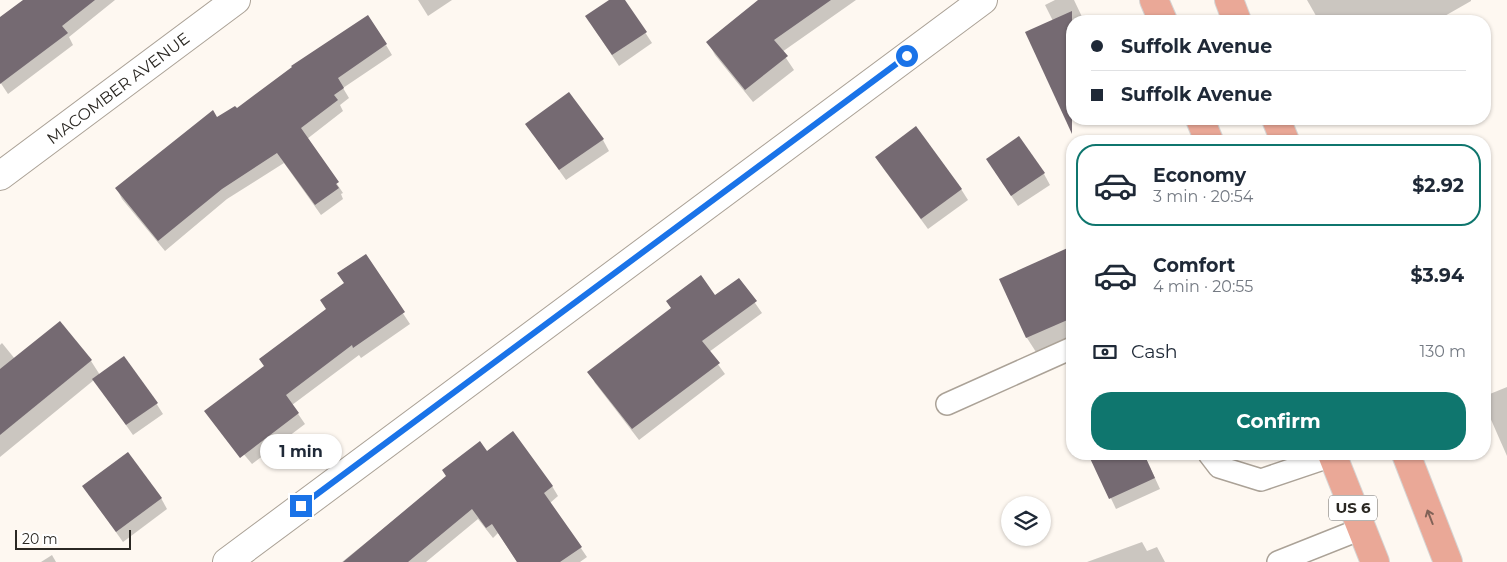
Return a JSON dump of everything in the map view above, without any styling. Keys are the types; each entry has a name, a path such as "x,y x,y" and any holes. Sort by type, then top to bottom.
{"main road":[{"path":"1154,0 1160,15"},
{"path":"1229,0 1235,15"},
{"name":"US 6","path":"1334,460 1374,562"},
{"path":"1408,460 1448,562"}],"street":[{"name":"MACOMBER AVENUE","path":"0,176 236,0"},
{"path":"227,562 983,0"}],"lane":[{"path":"947,404 1066,351"},
{"path":"1214,460 1219,467 1260,480 1318,460"},
{"path":"1278,562 1362,529"}],"building":[{"path":"23,0 95,0 62,26 68,33 0,84 0,17"},
{"path":"609,0 625,0 647,32 612,55 585,16"},
{"path":"758,0 831,0 774,40 788,56 745,90 706,42"},
{"path":"1072,11 1072,15 1066,15 1066,121 1025,32"},
{"path":"368,15 387,44 338,78 344,88 334,95 338,100 301,128 339,182 336,184 339,188 315,205 277,153 222,189 158,241 115,188 213,110 217,117 235,106 237,108 291,66"},
{"path":"569,92 604,139 559,170 525,124"},
{"path":"1068,125 1072,125 1072,134"},
{"path":"916,126 962,189 921,219 875,157"},
{"path":"1019,136 1045,173 1011,196 986,159"},
{"path":"1066,249 1066,321 1026,338 999,279"},
{"path":"366,254 405,312 353,348 352,345 286,395 299,413 240,458 204,411 264,366 259,359 326,309 320,300 344,283 337,273"},
{"path":"701,275 715,295 739,278 757,301 702,341 720,363 632,429 587,372 671,308 666,301"},
{"path":"60,321 92,360 0,435 0,369"},
{"path":"124,356 158,403 126,425 92,379"},
{"path":"513,431 553,486 544,493 582,547 560,562 517,562 492,524 486,528 472,509 408,562 343,562 446,476 442,470 480,441 487,451"},
{"path":"128,452 162,498 116,532 82,486"},
{"path":"1091,460 1147,460 1155,478 1109,499"}],"route":[{"path":"301,506 907,56"}]}
